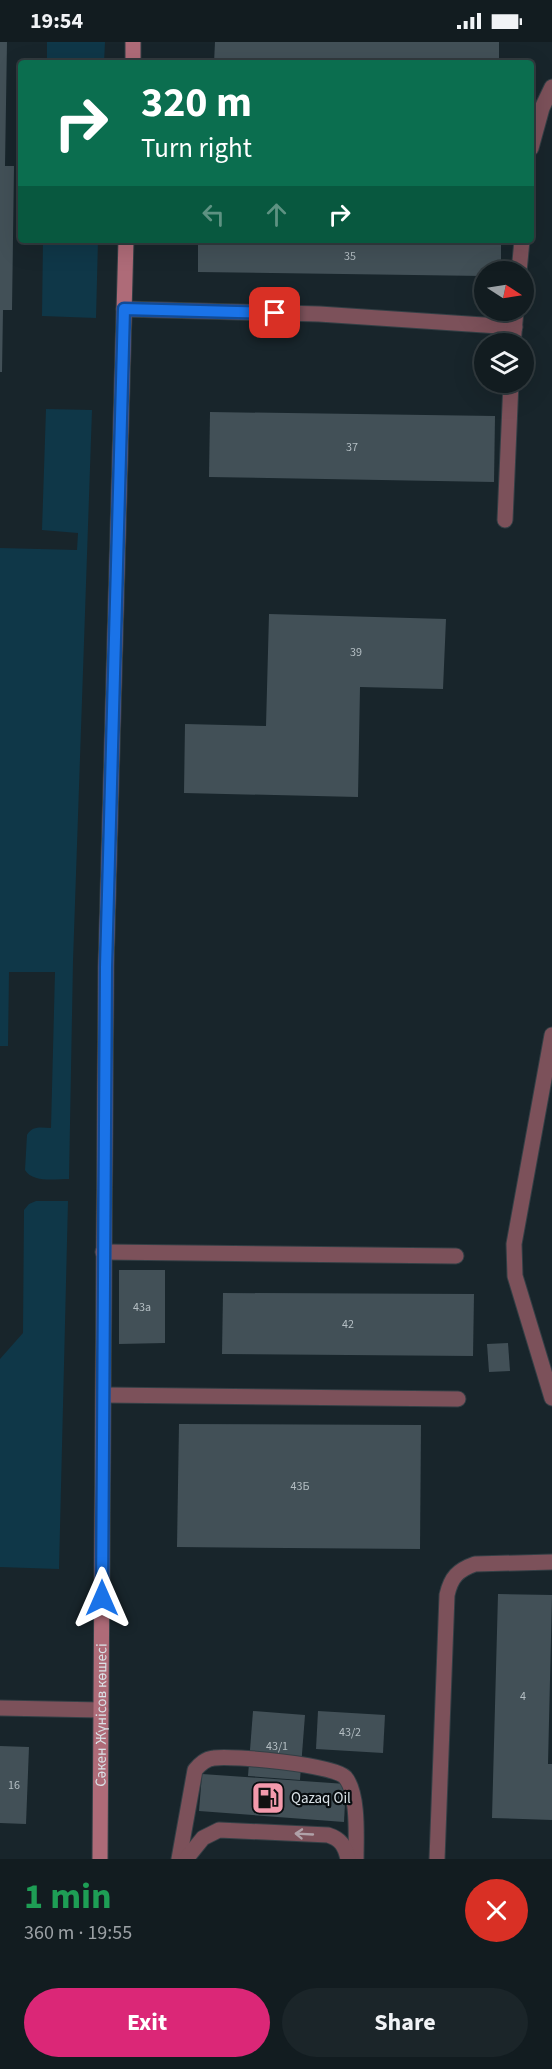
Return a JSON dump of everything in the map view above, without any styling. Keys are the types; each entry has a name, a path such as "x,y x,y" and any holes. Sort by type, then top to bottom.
{"street":[{"path":"133,60 134,42"},
{"name":"Сәкен Жүнісов көшесі","path":"100,1859 106,967 126,243"}],"lane":[{"path":"534,137 542,108 552,87"},
{"path":"520,261 522,243"},
{"path":"124,309 319,314 514,327"},
{"path":"514,333 515,321"},
{"path":"505,520 511,393"},
{"path":"552,1035 514,1244 515,1276 552,1398"},
{"path":"103,1252 456,1256"},
{"path":"104,1395 458,1399"},
{"path":"437,1859 447,1594 450,1584 454,1575 475,1564 552,1562"},
{"path":"0,1708 101,1710"},
{"path":"179,1859 195,1770 207,1760 215,1758 315,1767 338,1772 344,1776 349,1783 356,1822 356,1859"},
{"path":"186,1859 203,1838 219,1830 328,1835 342,1842 348,1859"}],"shaded area":[{"path":"47,42 105,42 104,60 47,60"},
{"path":"43,243 98,243 96,318 42,316"},
{"path":"46,409 92,410 73,961 69,1179 51,1180 33,1177 25,1170 27,1135 35,1128 51,1128 55,972 9,972 8,1046 0,1046 0,548 77,550 78,533 42,530"},
{"path":"36,1201 68,1201 59,1569 0,1567 0,1359 23,1333 24,1210"}],"building":[{"path":"0,42 7,42 5,166 14,166 12,310 3,310 2,372 0,372"},
{"path":"215,42 499,42 499,60 214,60"},
{"path":"198,243 501,243 501,261 474,261 474,276 198,272"},
{"path":"210,412 495,416 494,482 209,477"},
{"path":"269,614 446,619 443,689 360,687 358,797 184,793 185,724 266,726"},
{"path":"119,1270 165,1270 165,1343 119,1344"},
{"path":"223,1293 474,1294 473,1356 222,1354"},
{"path":"508,1343 510,1371 489,1372 487,1344"},
{"path":"179,1424 421,1425 420,1549 177,1547"},
{"path":"498,1594 552,1595 548,1764 552,1764 552,1820 492,1818"},
{"path":"253,1711 305,1715 300,1780 248,1776"},
{"path":"318,1711 385,1715 383,1753 316,1749"},
{"path":"0,1746 29,1747 26,1824 0,1823"},
{"path":"202,1774 346,1784 344,1822 199,1811"}],"place":[{"name":"Qazaq Oil","path":"268,1798"}],"route":[{"path":"102,1598 106,967 124,309 275,313"}]}
